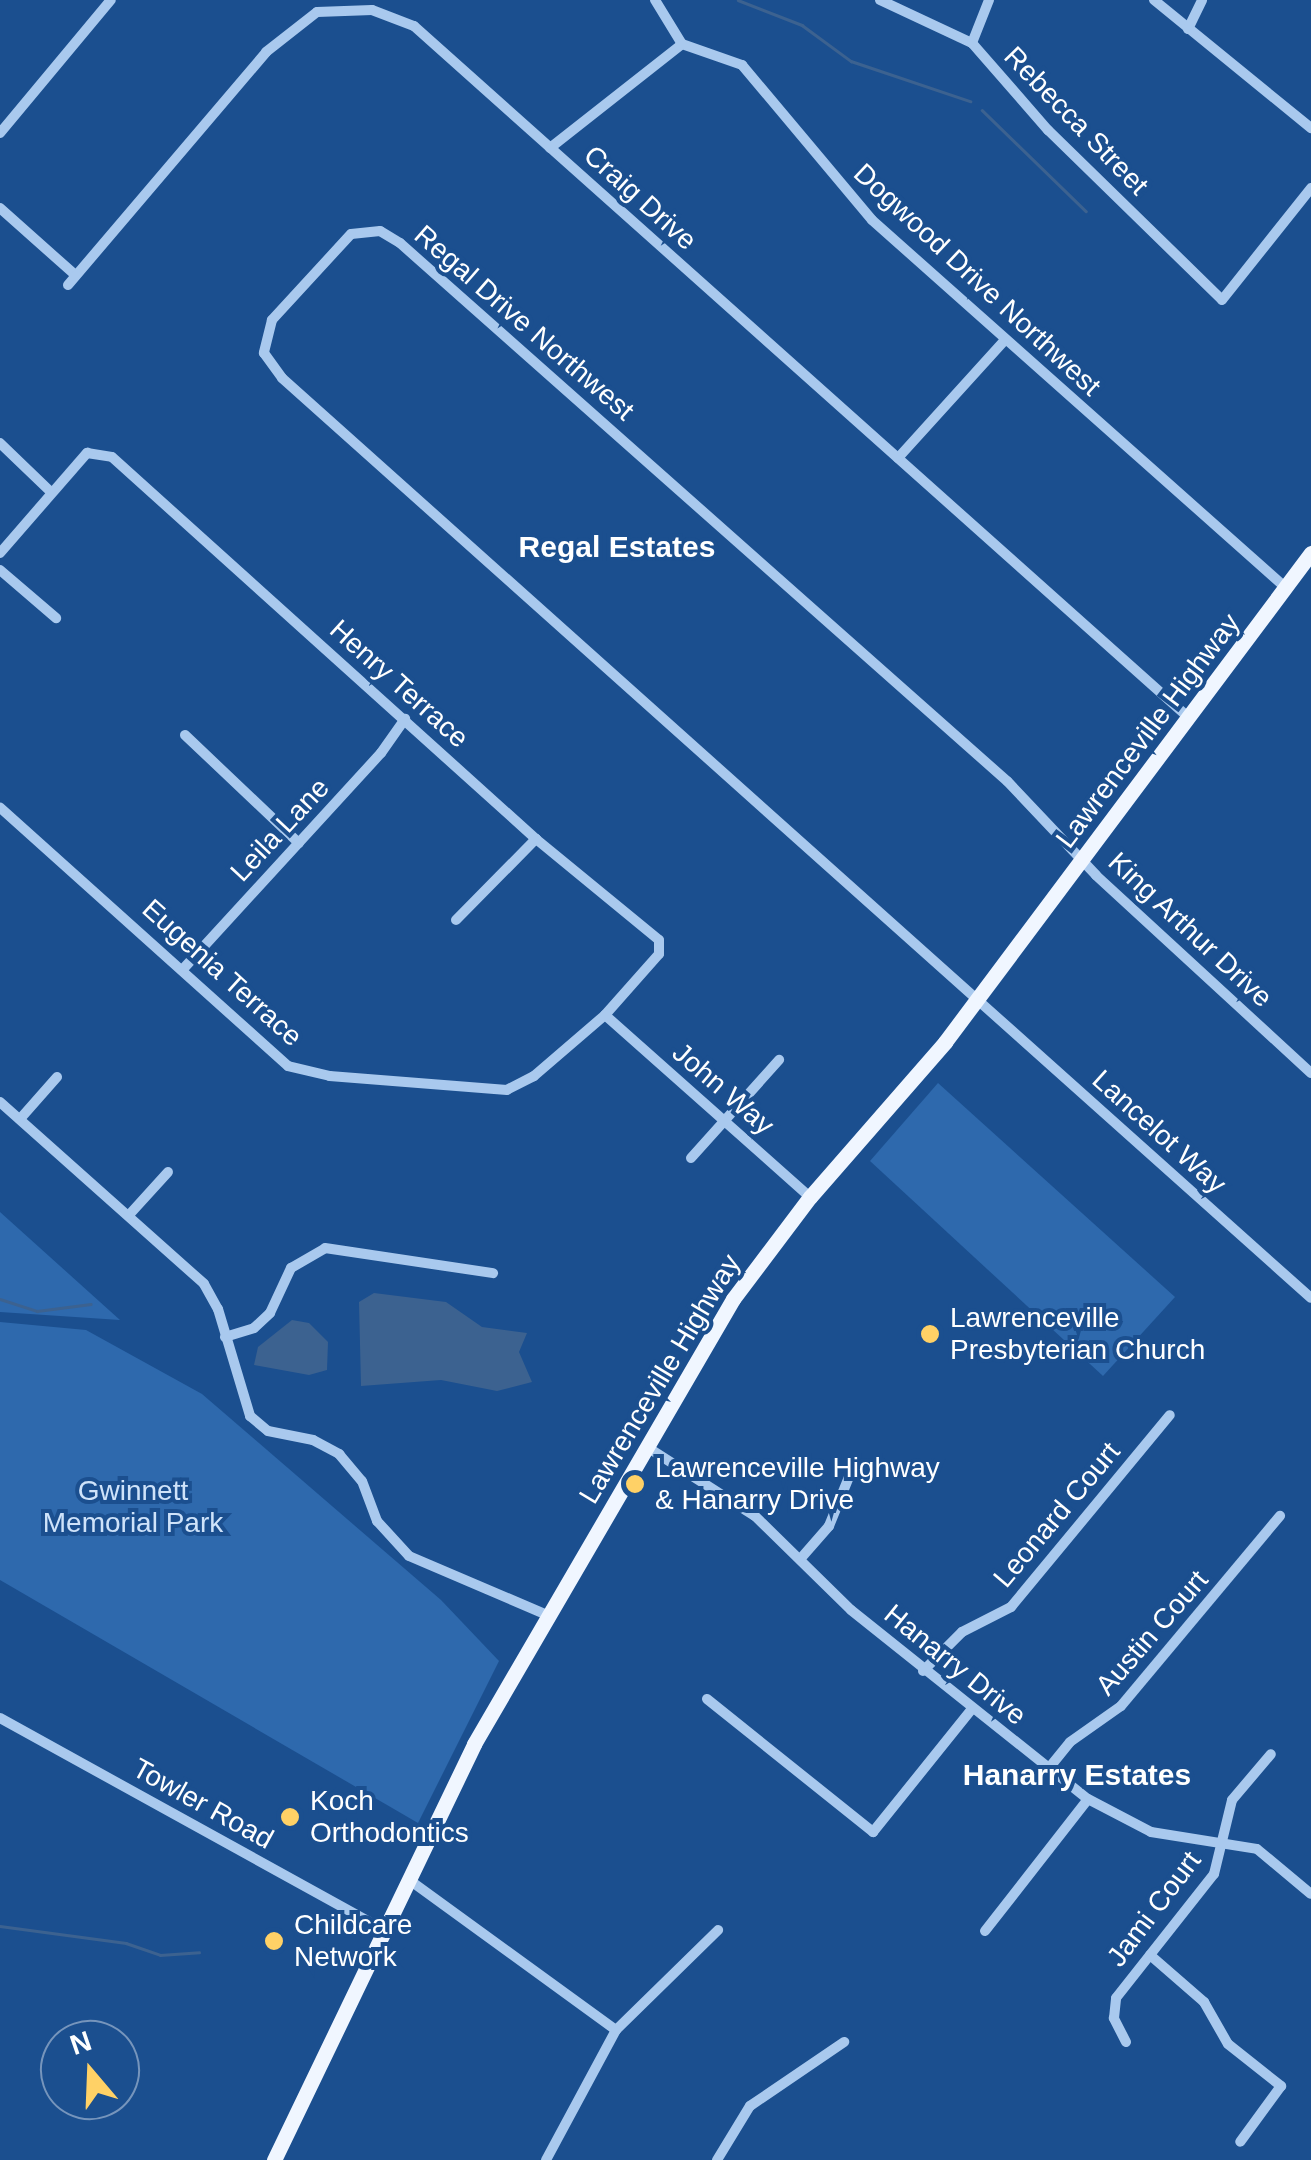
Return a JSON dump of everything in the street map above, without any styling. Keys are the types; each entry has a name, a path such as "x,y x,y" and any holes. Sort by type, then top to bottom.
{"main road":[{"name":"Lawrenceville Highway","path":"274,2160 474,1744 733,1299 810,1197 978,1000 1311,554"}],"street":[{"path":"0,133 111,0"},
{"path":"0,208 71,280 233,98 266,52 316,12 312,0"},
{"path":"550,148 682,44 655,0"},
{"name":"Rebecca Street","path":"880,0 972,43 1048,130 1222,300 1311,188"},
{"path":"972,43 989,0"},
{"path":"1154,0 1311,128"},
{"path":"1188,29 1202,0"},
{"name":"Craig Drive","path":"316,12 372,10 414,26 1188,717"},
{"name":"Dogwood Drive Northwest","path":"682,44 742,65 872,220 1286,588"},
{"name":"Regal Drive Northwest","path":"978,1000 282,378 264,353 272,320 352,234 380,231 400,243 993,769 1083,861"},
{"path":"898,458 1006,340"},
{"path":"0,442 51,492 0,552"},
{"name":"Henry Terrace","path":"51,492 98,450 132,475 536,839 639,924"},
{"path":"0,570 56,618"},
{"name":"Leila Lane","path":"184,968 299,843 405,719"},
{"path":"185,735 299,843"},
{"name":"Eugenia Terrace","path":"0,808 184,968 288,1066 330,1076 508,1090 534,1076 604,1016 659,954 659,940 639,924"},
{"path":"456,920 536,839"},
{"name":"King Arthur Drive","path":"1083,861 1311,1073"},
{"name":"Lancelot Way","path":"978,1000 1311,1298"},
{"name":"John Way","path":"604,1016 810,1197"},
{"path":"692,1158 779,1060"},
{"path":"20,1119 57,1076"},
{"path":"0,1102 204,1284 250,1416 268,1431 313,1440 340,1454 362,1481 391,1541 410,1556 550,1616"},
{"path":"129,1215 168,1172"},
{"path":"225,1336 254,1328 270,1312 291,1268 325,1248 493,1273"},
{"name":"Leonard Court","path":"923,1672 962,1632 1011,1607 1170,1416"},
{"name":"Hanarry Drive","path":"647,1447 755,1516 923,1672 1088,1799 1151,1832 1223,1841 1276,1860 1311,1894"},
{"path":"802,1558 830,1526 849,1478"},
{"name":"Austin Court","path":"1049,1768 1070,1742 1122,1706 1280,1516"},
{"path":"707,1699 873,1832 971,1710"},
{"name":"Towler Road","path":"0,1718 384,1930"},
{"name":"Jami Court","path":"1126,2042 1114,2018 1116,1998 1214,1874 1232,1800 1271,1754"},
{"path":"985,1931 1088,1799"},
{"path":"408,1879 616,2030"},
{"path":"546,2160 616,2030 657,1984 718,1930"},
{"path":"1150,1955 1204,2002 1228,2044 1282,2086 1240,2142"},
{"path":"716,2160 750,2106 844,2042"}],"green space":[{"path":"938,1083 1175,1297 1103,1376 870,1161"},
{"path":"0,1212 120,1320 0,1312"},
{"name":"Gwinnett Memorial Park","path":"0,1322 86,1330 202,1394 441,1600 499,1661 418,1823 0,1580"}],"shaded area":[{"path":"374,1293 446,1302 482,1327 527,1333 519,1352 532,1382 497,1391 441,1380 361,1386 359,1302"},
{"path":"292,1320 309,1323 328,1342 327,1370 309,1375 254,1365 258,1347"}],"waterway":[{"path":"738,0 802,25 851,61 970,101"},
{"path":"982,110 1086,211"},
{"path":"0,1299 37,1311 91,1304"},
{"path":"0,1926 126,1943 160,1955 199,1952"}],"place":[{"name":"Lawrenceville Presbyterian Church","path":"930,1334"},
{"name":"Lawrenceville Highway & Hanarry Drive","path":"635,1484"},
{"name":"Koch Orthodontics","path":"290,1817"},
{"name":"Childcare Network","path":"274,1941"}],"district":[{"name":"Regal Estates","path":"617,547"},
{"name":"Hanarry Estates","path":"1077,1775"}]}
